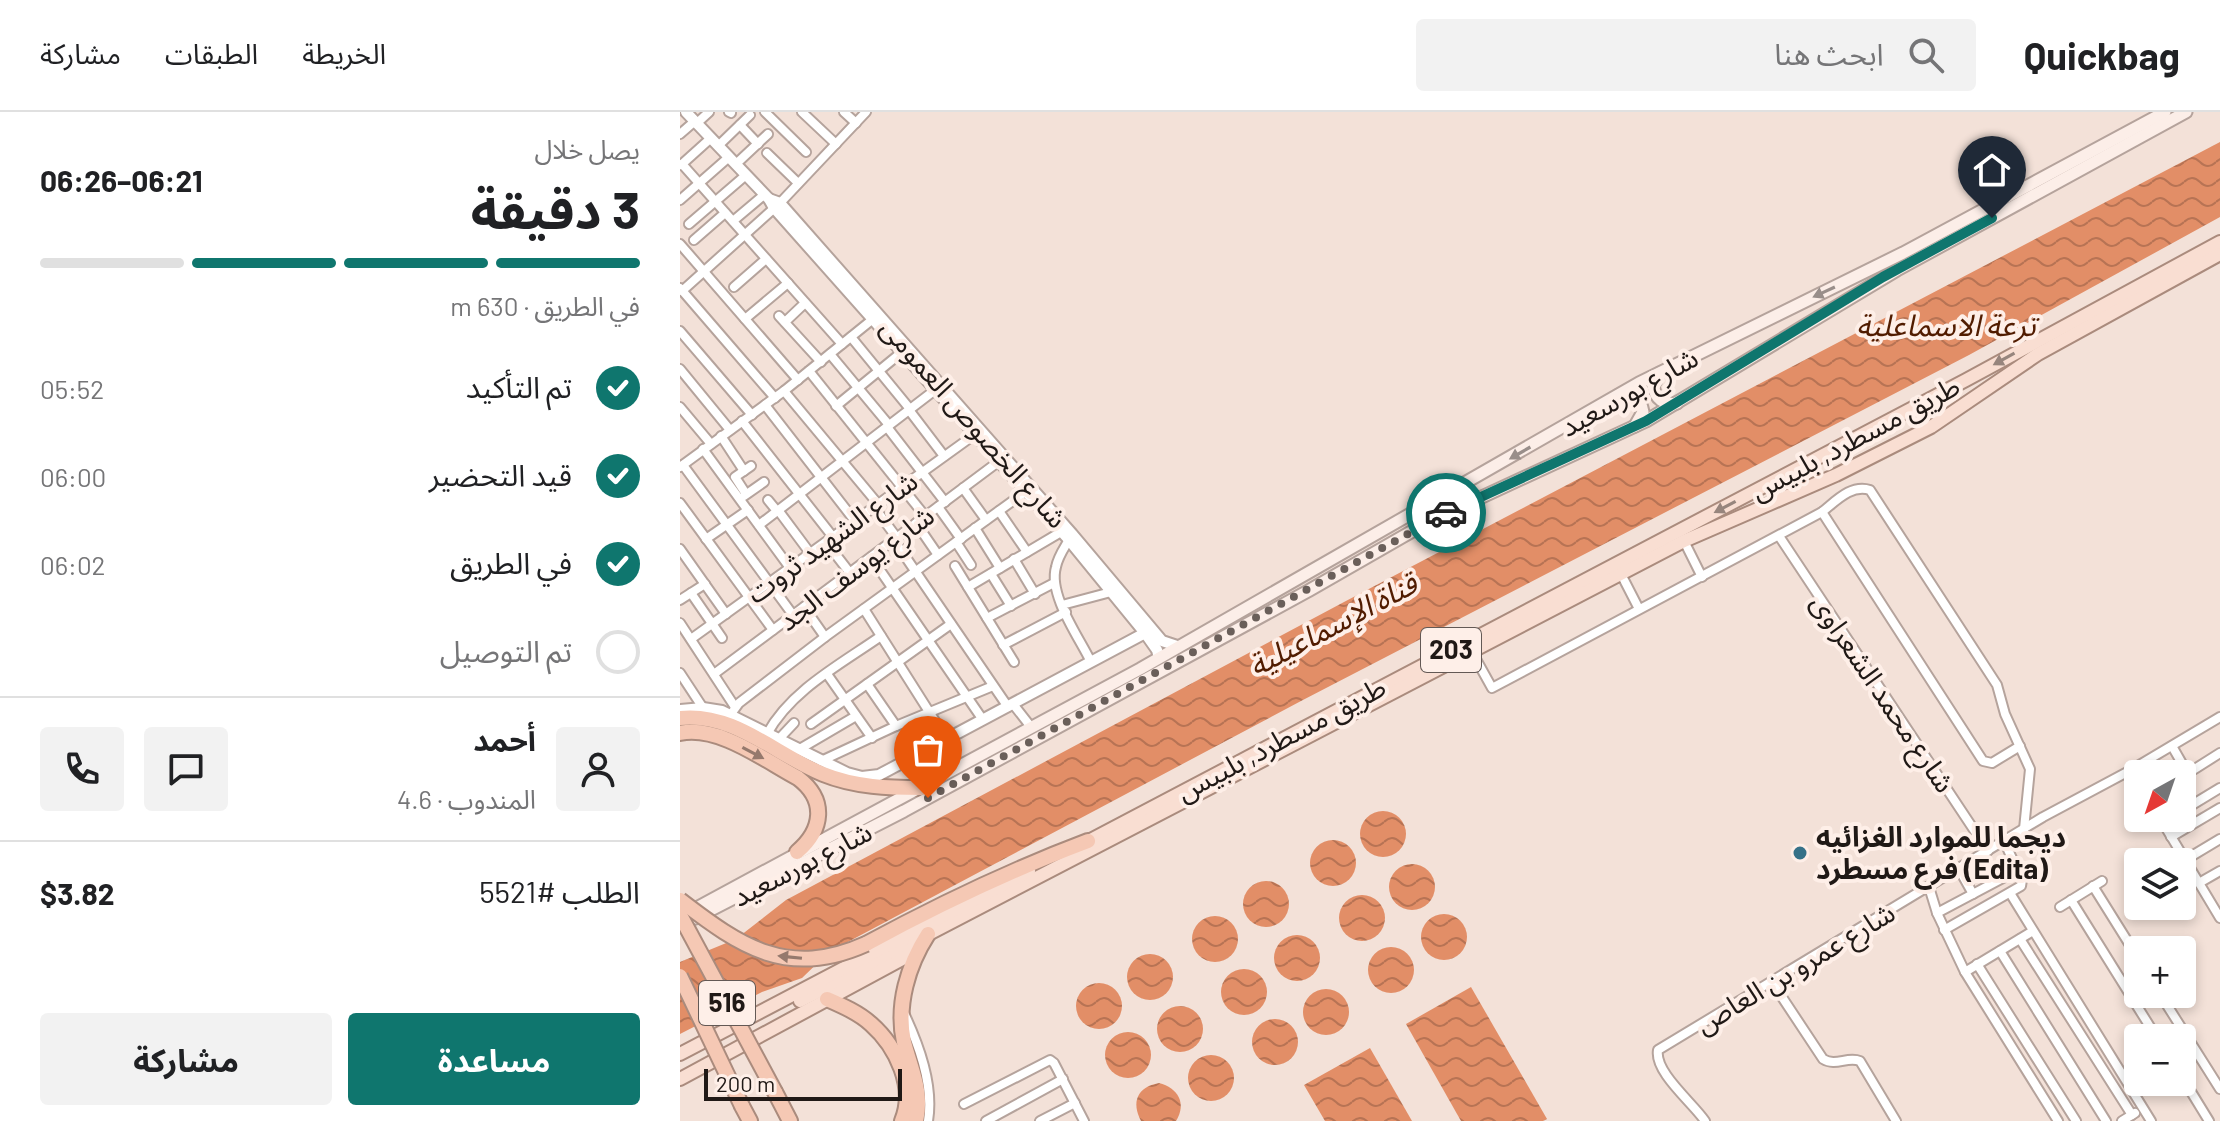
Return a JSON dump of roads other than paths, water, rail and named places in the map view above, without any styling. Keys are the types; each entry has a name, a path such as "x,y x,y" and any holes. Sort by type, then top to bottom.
{"highway":[{"path":"680,718 724,722 804,765 843,781 877,787 922,788"},
{"path":"680,733 695,731 716,734 808,786 817,803 818,821 811,838 797,852"},
{"path":"680,900 731,938 771,954 814,958 846,952 866,944 934,907 1088,841"},
{"name":"516","path":"680,916 790,1119"},
{"path":"916,1121 918,1088 904,1040 902,1008 912,965 923,937"},
{"name":"516","path":"680,976 746,1116"},
{"path":"827,999 857,1013 871,1024 893,1051 908,1087 902,1121"}],"main road":[{"name":"شارع بورسعيد","path":"680,926 751,884 797,852 922,788 1159,658 1619,395 1903,253 2165,112"},
{"name":"شارع بورسعيد","path":"680,916 916,805 1430,521 1635,426 1897,270 2186,112"},
{"name":"طريق مسطرد, بلبيس","path":"680,1054 1920,404 2220,242"},
{"name":"طريق مسطرد, بلبيس","path":"680,1063 1621,574 1687,547 1931,427 2038,354 2220,254"},
{"path":"1661,372 1653,386 1657,397 1666,403 1677,403"},
{"path":"1619,395 1630,395 1639,401 1643,412 1635,426"},
{"path":"1920,404 1932,408 1935,413 1931,427"},
{"path":"680,1079 906,957 923,937"}],"street":[{"name":"شارع الخصوص العمومى","path":"686,112 772,201 1162,641 1177,646"},
{"path":"680,134 709,112"},
{"path":"765,112 806,152"},
{"path":"802,112 836,144"},
{"path":"844,112 856,123"},
{"path":"733,221 772,201 798,183 866,112"},
{"path":"750,115 681,164 842,344"},
{"path":"740,125 758,144"},
{"path":"680,200 768,134"},
{"path":"767,153 798,183"},
{"path":"689,224 746,175"},
{"name":"شارع الخصوص العمومى","path":"772,201 974,435 1067,535 1145,633 1159,658"},
{"path":"772,201 745,235 681,289 775,398"},
{"path":"694,240 725,213"},
{"path":"680,244 798,380"},
{"path":"734,287 766,259"},
{"path":"745,319 788,283"},
{"path":"805,303 782,319 821,362"},
{"path":"793,615 682,466 775,398 873,319"},
{"path":"680,331 752,415"},
{"path":"851,337 944,456"},
{"path":"836,406 902,352"},
{"path":"830,354 922,472 942,504 971,565"},
{"path":"680,369 730,430"},
{"path":"809,371 925,516"},
{"path":"759,525 935,390"},
{"path":"784,391 876,506 915,572 989,672 993,686 1031,727"},
{"path":"765,405 855,521"},
{"path":"680,407 743,497"},
{"path":"680,425 689,418"},
{"path":"742,421 799,494 850,573"},
{"name":"شارع الشهيد ثروت","path":"691,639 974,435"},
{"path":"721,436 747,468 735,478 748,510 790,568"},
{"name":"شارع يوسف الجد","path":"714,674 998,462"},
{"path":"1836,475 1845,494"},
{"path":"743,497 764,482"},
{"path":"963,488 986,520"},
{"path":"1472,652 1492,688 1637,604 1779,536 1822,512 1845,494 1858,488 1870,490 1993,677 2031,775 2024,829"},
{"path":"733,711 825,637 1025,492"},
{"path":"768,500 810,553"},
{"path":"680,503 773,630"},
{"path":"706,539 748,510"},
{"path":"999,511 1027,552"},
{"path":"1822,512 1983,761 1992,763 2020,746"},
{"path":"916,523 938,555"},
{"path":"975,528 1000,568"},
{"path":"968,587 1027,552 1067,535"},
{"path":"1067,535 1055,567 1054,583 1091,662"},
{"name":"شارع محمد الشعراوى","path":"1779,536 1988,851"},
{"path":"1687,547 1700,572"},
{"path":"680,549 726,614"},
{"path":"871,557 983,720"},
{"path":"1014,559 1035,594"},
{"path":"680,571 691,564"},
{"path":"955,566 1014,662"},
{"path":"991,574 1011,606"},
{"path":"1621,574 1637,604"},
{"path":"987,618 1054,583"},
{"path":"680,600 705,584"},
{"path":"1003,645 1064,609 1111,592"},
{"path":"691,593 722,638"},
{"path":"804,607 825,637"},
{"path":"864,609 947,740"},
{"path":"680,623 714,674 733,711"},
{"path":"811,724 951,624"},
{"path":"680,710 703,708 733,711 767,734 821,761 854,775 879,775 1145,633"},
{"path":"767,734 786,705 881,636"},
{"path":"680,673 703,708"},
{"path":"827,674 872,738"},
{"path":"867,684 896,726"},
{"path":"821,761 993,686"},
{"path":"798,750 856,716"},
{"name":"شارع عمرو بن العاص","path":"2148,760 2220,718"},
{"path":"778,740 794,723"},
{"path":"2172,746 2178,760"},
{"path":"2196,768 2220,753"},
{"name":"شارع عمرو بن العاص","path":"1705,1121 1667,1075 1657,1057 1660,1049 2024,829 2124,774"},
{"path":"2196,803 2220,788"},
{"path":"2171,837 2220,808"},
{"path":"2169,832 2178,848"},
{"path":"2196,853 2220,839"},
{"path":"1944,930 2023,883 2004,841"},
{"path":"1959,869 1973,894"},
{"path":"1937,913 2018,870"},
{"path":"2199,883 2220,871"},
{"path":"2196,878 2216,903 2220,918"},
{"path":"2060,907 2102,881"},
{"path":"2093,886 2124,936"},
{"path":"1929,887 1944,930 1965,972 2058,1121"},
{"path":"2010,893 2151,1121"},
{"path":"2071,900 2148,1024"},
{"path":"1965,972 2033,931"},
{"path":"2020,939 2132,1115"},
{"path":"2000,951 2106,1121"},
{"path":"1977,964 2076,1121"},
{"path":"1772,982 1823,1059 1833,1063 1851,1059 1860,1061 1896,1121"},
{"path":"902,1008 928,1080 928,1121"},
{"path":"2169,1008 2220,1089"},
{"path":"964,1104 1047,1060 1054,1063 1084,1121"},
{"path":"986,1121 1063,1079"},
{"path":"2194,1096 2209,1121"},
{"path":"1040,1121 1075,1103"},
{"path":"2122,1121 2143,1108"}],"water":[{"name":"ترعة الاسماعلية","path":"2220,142 2220,217 1969,355 1301,701 829,952 802,978 762,992 680,1034 680,962 736,939 786,900 1344,602"},
{"path":"1383,811 1399,818 1406,834 1399,850 1383,857 1367,850 1360,834 1367,818"},
{"path":"1333,840 1349,847 1356,863 1349,879 1333,886 1317,879 1310,863 1317,847"},
{"path":"1412,864 1428,871 1435,887 1428,903 1412,910 1396,903 1389,887 1396,871"},
{"path":"1266,881 1282,888 1289,904 1282,920 1266,927 1250,920 1243,904 1250,888"},
{"path":"1362,895 1378,902 1385,918 1378,934 1362,941 1346,934 1339,918 1346,902"},
{"path":"1444,914 1460,921 1467,937 1460,953 1444,960 1428,953 1421,937 1428,921"},
{"path":"1215,916 1231,923 1238,939 1231,955 1215,962 1199,955 1192,939 1199,923"},
{"path":"1297,935 1313,942 1320,958 1313,974 1297,981 1281,974 1274,958 1281,942"},
{"path":"1391,947 1407,954 1414,970 1407,986 1391,993 1375,986 1368,970 1375,954"},
{"path":"1150,954 1166,961 1173,977 1166,993 1150,1000 1134,993 1127,977 1134,961"},
{"path":"1244,969 1260,976 1267,992 1260,1008 1244,1015 1228,1008 1221,992 1228,976"},
{"path":"1099,983 1115,990 1122,1006 1115,1022 1099,1029 1083,1022 1076,1006 1083,990"},
{"path":"1471,987 1547,1119 1461,1121 1406,1024"},
{"path":"1326,989 1342,996 1349,1012 1342,1028 1326,1035 1310,1028 1303,1012 1310,996"},
{"path":"1180,1006 1196,1013 1203,1029 1196,1045 1180,1052 1164,1045 1157,1029 1164,1013"},
{"path":"1275,1019 1291,1026 1298,1042 1291,1058 1275,1065 1259,1058 1252,1042 1259,1026"},
{"path":"1128,1032 1144,1039 1151,1055 1144,1071 1128,1078 1112,1071 1105,1055 1112,1039"},
{"path":"1370,1048 1412,1121 1325,1121 1304,1085"},
{"path":"1211,1055 1227,1062 1234,1078 1227,1094 1211,1101 1195,1094 1188,1078 1195,1062"},
{"path":"1159,1083 1179,1097 1181,1108 1176,1121 1141,1121 1136,1108 1138,1096 1146,1088"}],"place":[{"name":"ديجما للموارد الغزائيه فرع مسطرد (Edita)","path":"1800,853"}],"water label":[{"name":"قناة الإسماعيلية","path":"1333,625"}]}
